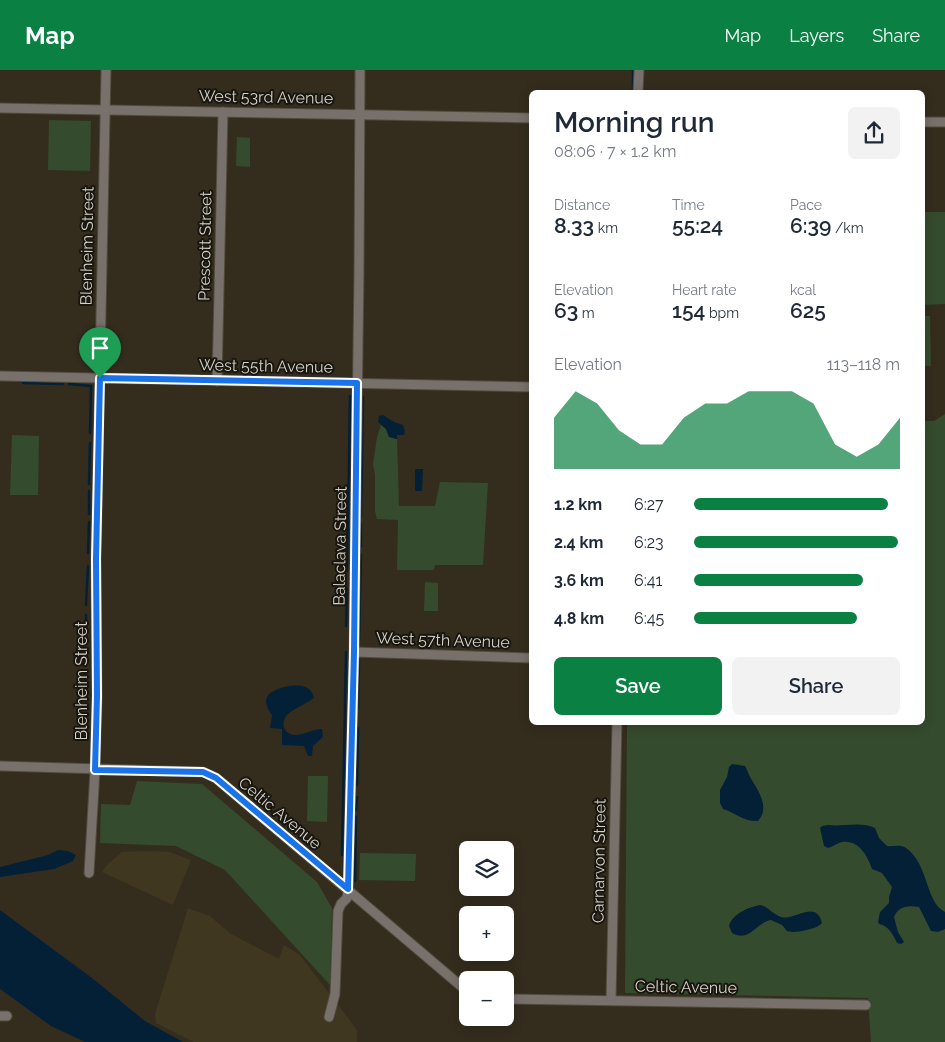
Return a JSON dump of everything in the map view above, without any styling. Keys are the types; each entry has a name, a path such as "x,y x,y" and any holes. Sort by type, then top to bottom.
{"street":[{"name":"Blenheim Street","path":"89,873 97,696 96,559 106,70"},
{"name":"Balaclava Street","path":"328,1017 335,994 338,910 347,898 348,889 360,272 360,70"},
{"path":"638,90 639,70"},
{"name":"West 53rd Avenue","path":"0,108 529,118"},
{"name":"Prescott Street","path":"217,380 223,112"},
{"path":"925,122 945,122"},
{"name":"West 55th Avenue","path":"0,376 529,387"},
{"name":"West 57th Avenue","path":"354,652 529,658"},
{"name":"Carnarvon Street","path":"610,1000 617,725"},
{"name":"Celtic Avenue","path":"0,766 203,772 216,778 459,984"},
{"name":"Celtic Avenue","path":"514,999 866,1005"}],"shaded area":[{"path":"122,852 170,852 191,860 173,905 102,872"},
{"path":"188,908 210,916 231,934 279,959 284,945 300,955 357,1030 357,1042 194,1042 156,1023 155,1014"}],"green space":[{"path":"49,120 91,121 90,171 48,170"},
{"path":"237,137 250,138 250,167 236,166"},
{"path":"925,212 945,212 945,304 925,305"},
{"path":"925,316 930,316 931,366 925,366"},
{"path":"945,414 945,1042 871,1042 868,998 625,993 627,725 925,725 925,421 934,421"},
{"path":"381,425 386,429 389,437 397,439 399,506 435,506 440,482 488,483 483,565 435,565 434,570 397,570 398,520 377,519 375,511 375,475 373,464 377,437"},
{"path":"12,435 39,436 38,495 10,495"},
{"path":"425,582 438,583 438,611 424,611"},
{"path":"308,776 328,776 327,822 307,821"},
{"path":"137,781 202,784 317,882 332,908 330,985 225,870 176,846 100,843 101,804 130,805"},
{"path":"360,853 416,854 415,881 359,880"}],"water":[{"path":"383,415 403,425 404,435 397,435 397,439 389,437 386,429 378,422 379,416"},
{"path":"415,469 423,469 422,491 415,491"},
{"path":"289,686 308,688 313,694 314,698 293,710 287,715 284,722 286,731 295,735 322,729 323,737 313,746 312,756 308,756 304,746 282,745 282,729 270,728 272,715 266,699 272,692"},
{"path":"732,764 745,766 759,793 763,810 762,816 758,821 744,819 723,809 720,803 720,790"},
{"path":"828,825 870,826 875,828 879,838 887,846 906,848 919,863 934,900 945,912 945,929 938,932 931,931 919,907 904,907 894,917 898,932 904,942 901,944 897,943 888,929 878,922 880,912 889,903 892,887 882,873 872,869 865,854 858,846 853,843 842,842 828,848 824,846 820,828"},
{"path":"58,850 68,851 76,855 73,861 54,869 0,877 0,867 48,855"},
{"path":"760,905 781,917 804,912 815,912 822,923 811,929 790,932 782,925 771,920 743,936 732,933 729,926 737,915 746,909"},
{"path":"0,910 92,978 145,1021 183,1042 85,1042 51,1026 0,989"}],"waterway":[{"path":"633,70 633,90"},
{"path":"23,383 63,384"},
{"path":"69,384 91,386 90,433"},
{"path":"347,571 350,396"},
{"path":"361,517 363,397"},
{"path":"89,484 90,443"},
{"path":"89,491 89,514"},
{"path":"88,553 89,522"},
{"path":"361,524 361,546"},
{"path":"359,640 361,555"},
{"path":"86,605 88,566"},
{"path":"346,626 347,589"},
{"path":"86,615 86,642"},
{"path":"86,649 86,661"},
{"path":"342,855 346,652"},
{"path":"358,708 359,660"},
{"path":"85,671 85,691"},
{"path":"357,785 358,728"},
{"path":"356,810 357,797"},
{"path":"355,881 356,817"}],"route":[{"path":"100,378 357,383 354,652 348,889 216,778 203,772 95,770 97,696 95,603 100,378"}]}
